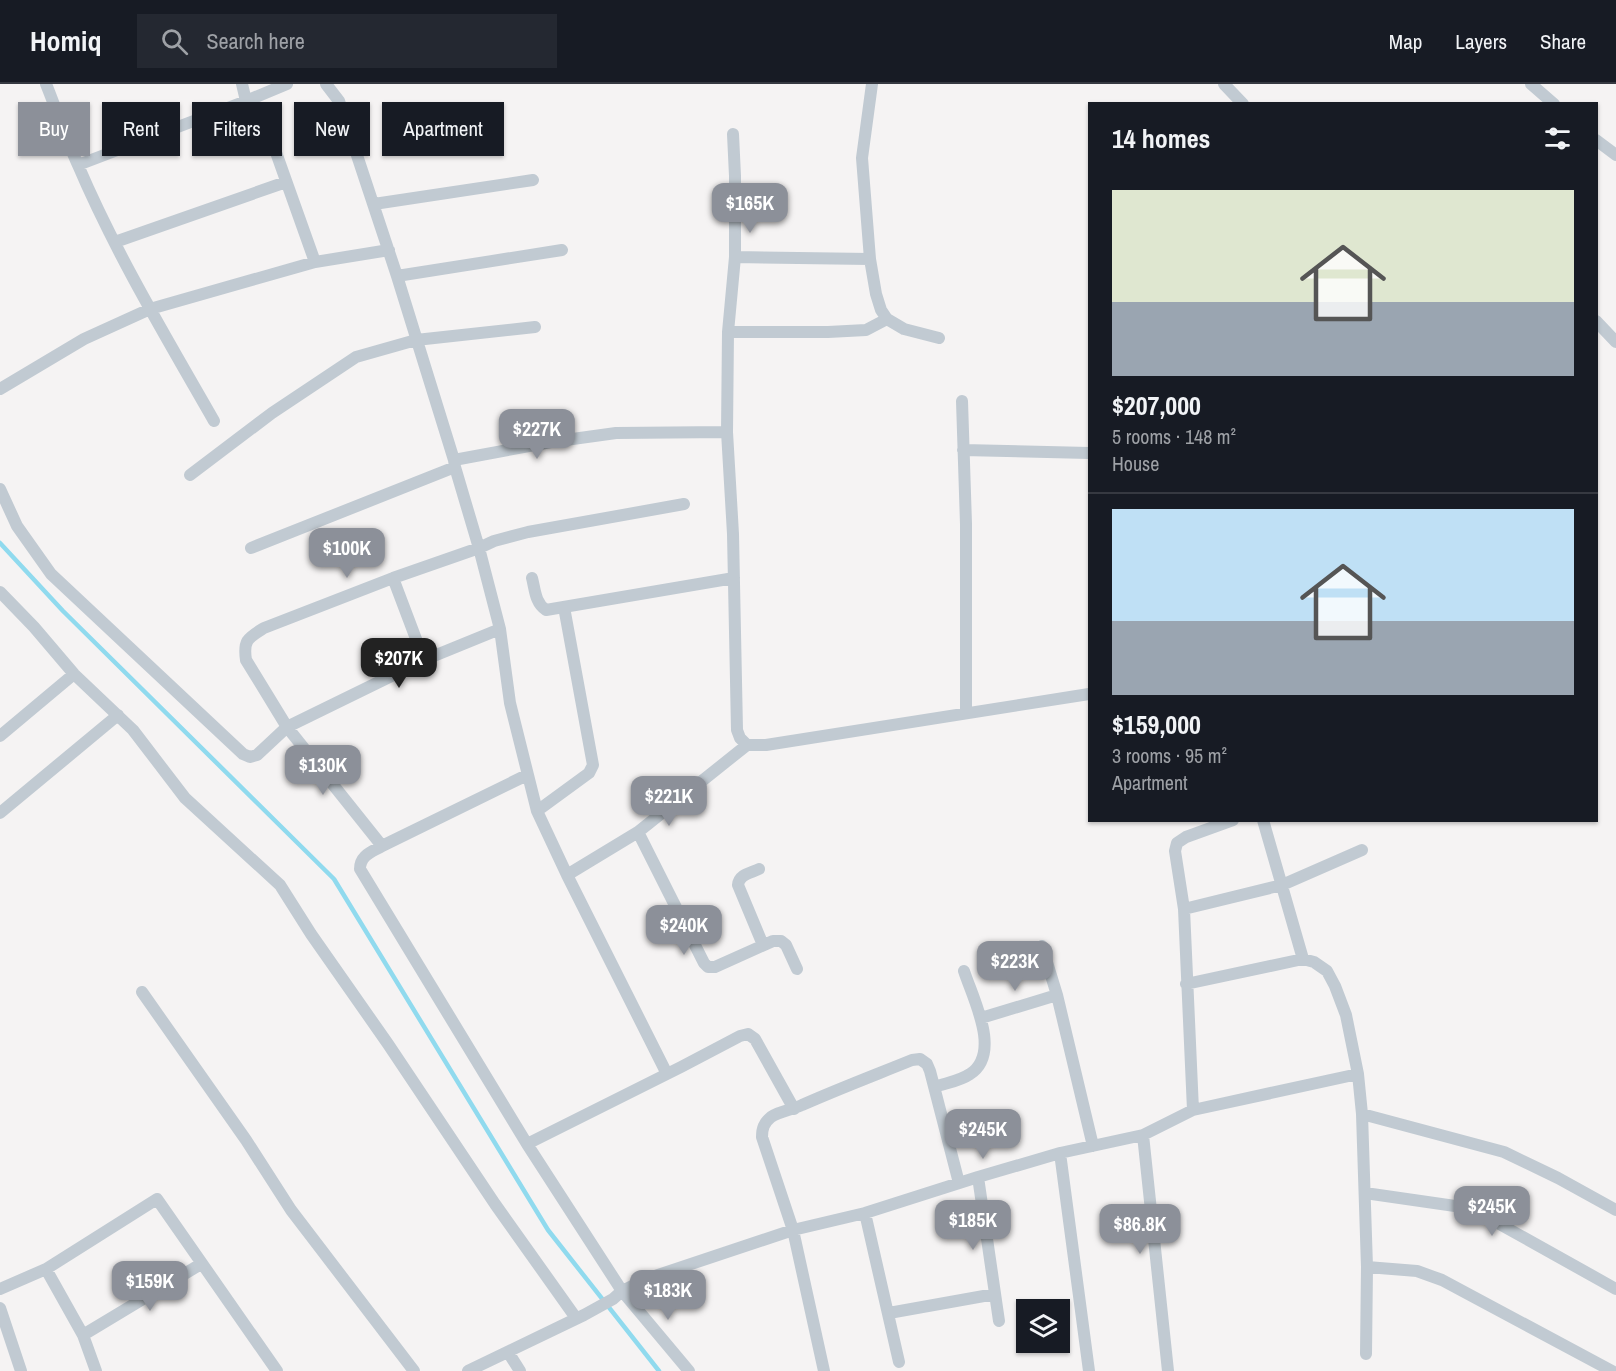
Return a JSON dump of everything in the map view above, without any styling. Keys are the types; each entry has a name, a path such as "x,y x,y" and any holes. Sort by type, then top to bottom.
{"street":[{"path":"46,84 78,165 115,242 214,421"},
{"path":"242,84 246,100"},
{"path":"78,165 286,84"},
{"path":"326,84 339,101 374,204 479,548 500,629 510,703 537,811 667,1074"},
{"path":"872,84 862,158 870,260 881,309 887,319 904,329 939,338"},
{"path":"1224,84 1241,102"},
{"path":"1531,84 1552,102"},
{"path":"733,134 735,258 728,332 727,432 733,534 737,730 740,738 747,745"},
{"path":"1598,142 1616,155"},
{"path":"277,156 315,262"},
{"path":"374,204 533,180"},
{"path":"115,242 286,182"},
{"path":"397,276 562,249"},
{"path":"0,389 84,339 150,309 315,262 389,250"},
{"path":"735,258 870,260"},
{"path":"728,332 866,330 887,319"},
{"path":"1598,323 1616,342"},
{"path":"190,475 272,413 356,357 416,340 535,327"},
{"path":"962,401 966,524 966,713"},
{"path":"251,548 454,463 551,442 616,433 727,432"},
{"path":"963,450 1088,453"},
{"path":"0,489 17,526 51,574 243,754 250,757 257,754 286,727 424,660 500,629"},
{"path":"382,846 286,727 246,660 244,647 249,637 264,628 494,541 528,532 684,504"},
{"path":"393,578 424,660"},
{"path":"532,578 538,601 546,610 734,578"},
{"path":"0,592 74,674 133,730 186,798 280,885 495,1204 580,1316"},
{"path":"537,811 589,773 593,765 564,607"},
{"path":"0,736 74,674"},
{"path":"567,875 638,832 747,745 766,745 1088,694"},
{"path":"0,813 118,715"},
{"path":"527,775 364,856 360,862 360,869 618,1295 689,1371"},
{"path":"1193,1110 1184,909 1175,851 1177,843 1186,837 1227,822"},
{"path":"1264,822 1303,959"},
{"path":"638,832 708,967 715,967 773,941 781,941 786,945 797,969"},
{"path":"1184,909 1282,885 1362,850"},
{"path":"759,869 742,876 738,885 763,945"},
{"path":"1042,946 1057,995 1093,1146"},
{"path":"1186,984 1303,959 1314,962 1327,971 1335,986 1346,1015 1358,1074 1362,1114 1367,1267 1366,1354"},
{"path":"935,1087 970,1074 981,1064 985,1051 981,1018 964,971"},
{"path":"142,992 246,1140 291,1210 414,1371"},
{"path":"981,1018 1057,995"},
{"path":"527,1144 748,1034 755,1039 794,1109"},
{"path":"824,1371 793,1230 762,1137 762,1127 781,1112 794,1109 859,1080 920,1059 927,1064 935,1087 958,1183"},
{"path":"468,1371 580,1316 646,1279 793,1230 864,1213 1060,1154 1143,1135 1193,1110 1358,1074"},
{"path":"1362,1114 1504,1152 1616,1210"},
{"path":"1143,1135 1168,1371"},
{"path":"1060,1154 1089,1371"},
{"path":"978,1177 999,1321"},
{"path":"1365,1193 1455,1206 1496,1222 1616,1289"},
{"path":"0,1289 46,1269 157,1199 278,1371"},
{"path":"864,1213 899,1362"},
{"path":"83,1335 201,1264"},
{"path":"1367,1267 1417,1270 1442,1280 1612,1371"},
{"path":"46,1269 83,1335 96,1371"},
{"path":"889,1313 995,1294"},
{"path":"0,1308 21,1371"},
{"path":"508,1352 520,1371"}],"waterway":[{"path":"0,543 63,611 334,879 548,1230 659,1371"}]}
